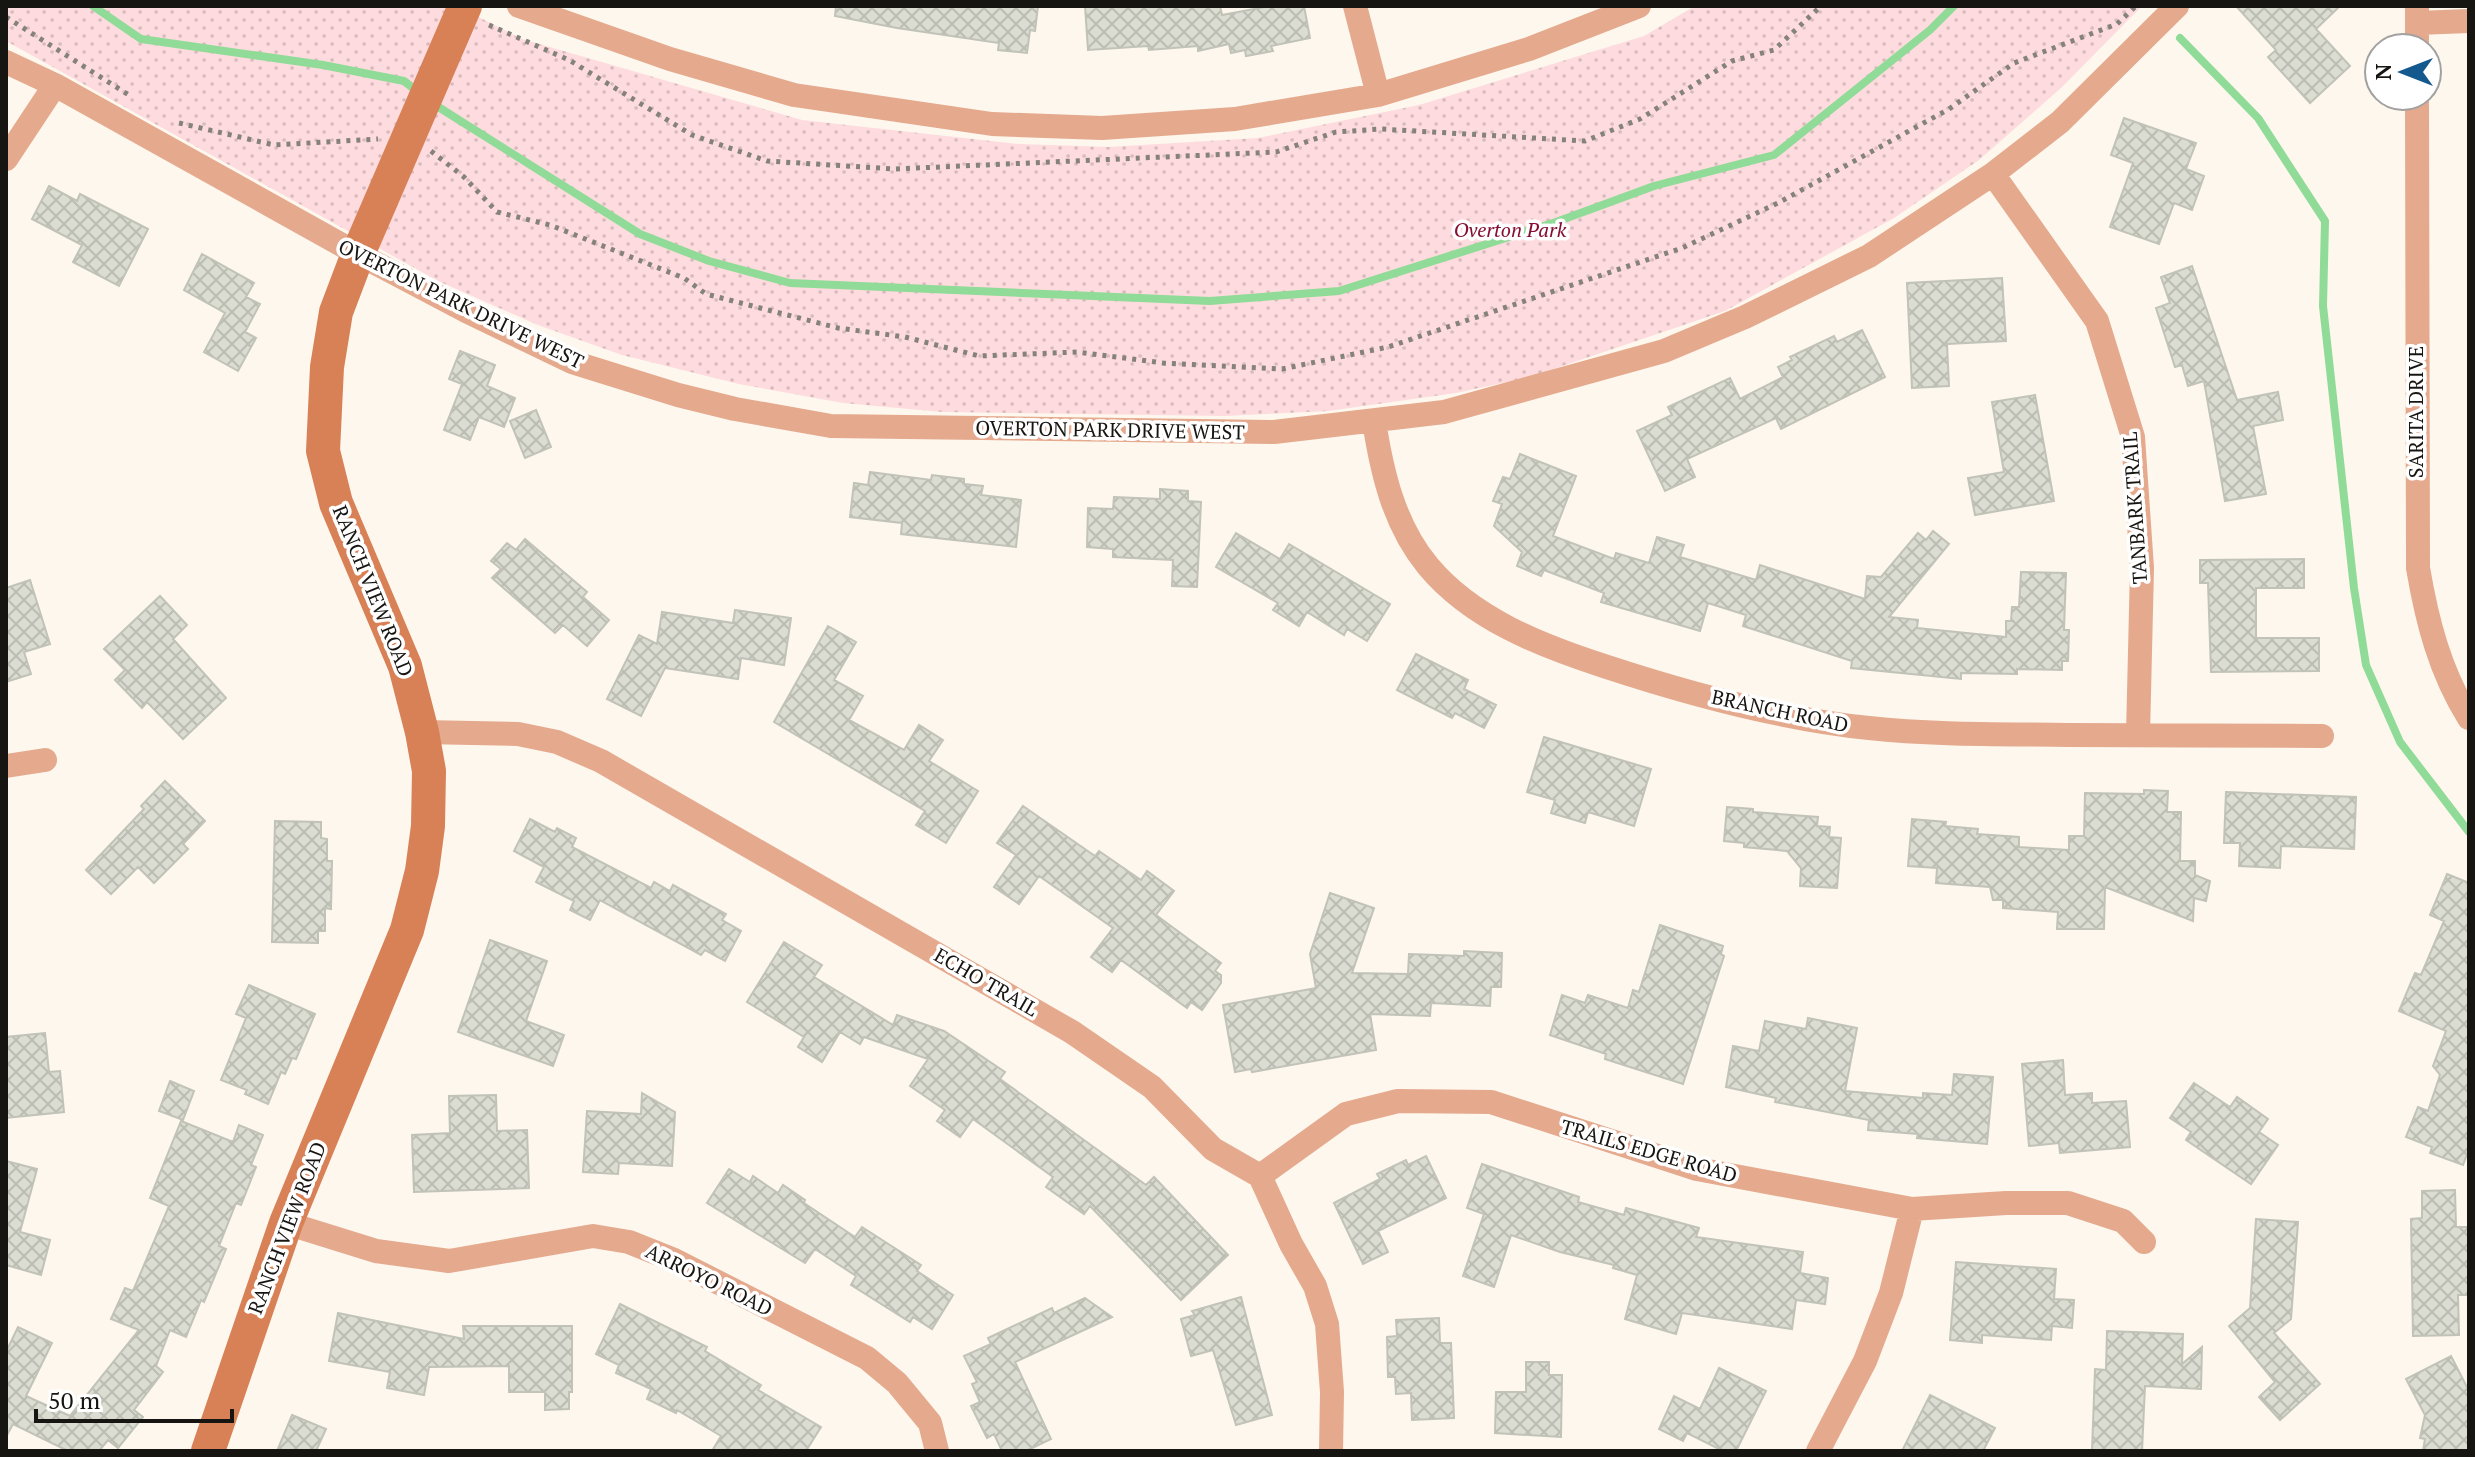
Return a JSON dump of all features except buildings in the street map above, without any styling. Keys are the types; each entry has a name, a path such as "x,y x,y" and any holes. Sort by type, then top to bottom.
{"street":[{"name":"RANCH VIEW ROAD","path":"208,1451 286,1223 407,930 422,871 428,826 429,771 422,732 405,666 336,503 323,451 327,367 336,312 358,254 417,140 465,6"},
{"path":"519,6 655,55 794,95 992,124 1102,128 1235,119 1378,95 1529,49 1639,6"},
{"path":"1355,6 1378,95"},
{"name":"OVERTON PARK DRIVE WEST","path":"6,62 55,85 466,311 572,362 678,395 735,409 831,426 1274,432 1444,412 1664,351 1745,317 1869,256 1993,174 2070,113 2177,6"},
{"path":"2417,14 2469,21"},
{"path":"6,159 55,85"},
{"name":"SARITA DRIVE","path":"2417,112 2418,568 2426,614 2437,650 2469,718"},
{"name":"TANBARK TRAIL","path":"1993,174 2097,321 2133,437 2142,568 2138,735"},
{"name":"BRANCH ROAD","path":"1374,421 1381,467 1403,529 1429,567 1457,595 1522,636 1567,654 1675,689 1869,728 1995,734 2322,736"},
{"name":"ECHO TRAIL","path":"422,732 518,734 557,742 601,761 1072,1032 1152,1087 1213,1149 1260,1176"},
{"path":"6,766 45,760"},
{"name":"TRAILS EDGE ROAD","path":"1260,1176 1346,1114 1398,1101 1491,1102 1697,1169 1912,1209 2068,1203 2123,1221 2144,1242"},
{"path":"1260,1176 1291,1244 1315,1286 1327,1324 1332,1392 1331,1451"},
{"path":"1818,1451 1865,1361 1891,1293 1912,1209"},
{"name":"ARROYO ROAD","path":"286,1223 376,1251 449,1261 593,1236 629,1242 674,1260 867,1358 897,1383 930,1423 937,1451"}],"path":[{"path":"172,122 274,145 417,140 464,177 497,212 550,225 684,278 706,294 838,328 905,337 979,356 1077,352 1163,363 1282,369 1388,347 1682,248 1778,203 1949,109 2014,63 2117,24 2136,6"},
{"path":"6,17 133,98"}],"green space":[{"name":"Overton Park","path":"6,6 457,6 522,39 802,120 1019,144 1109,147 1258,138 1419,105 1644,36 1695,6 2142,6 2061,88 1979,160 1894,218 1725,311 1530,377 1456,393 1328,411 1224,416 942,412 843,403 739,384 622,355 538,325 438,281 6,41"}],"waterway":[{"path":"93,6 141,39 323,65 404,81 418,92"},
{"path":"432,103 640,234 709,261 790,283 1210,301 1339,291 1556,222 1654,186 1774,155 1930,30 1954,6"},
{"path":"2180,38 2258,118 2325,221 2323,306 2354,588 2366,665 2400,742 2469,832"}]}
